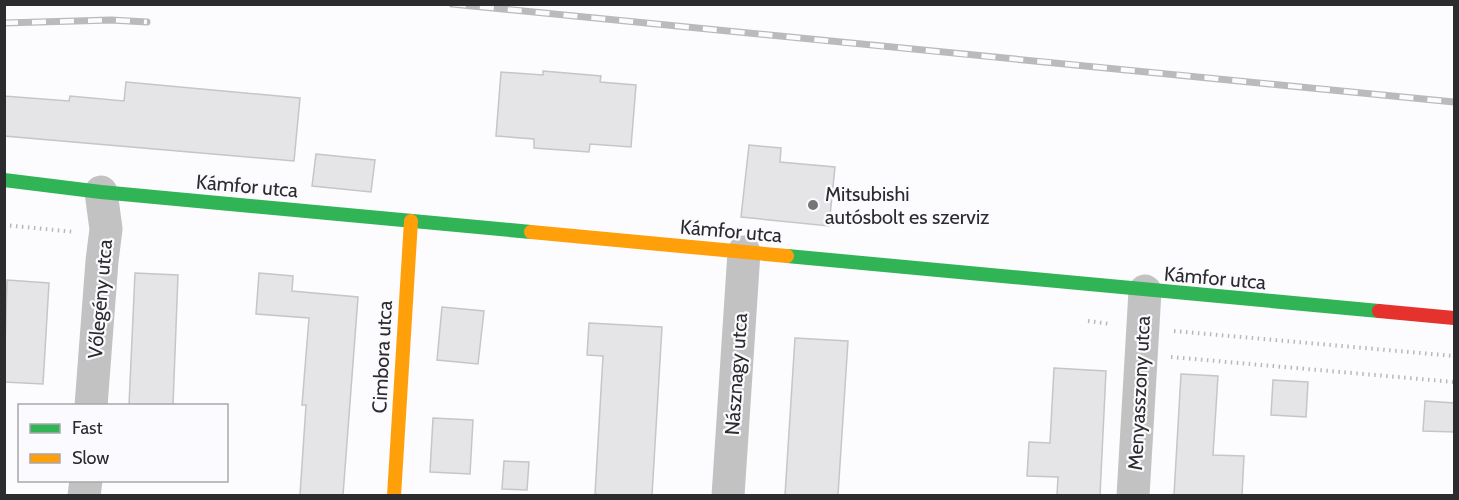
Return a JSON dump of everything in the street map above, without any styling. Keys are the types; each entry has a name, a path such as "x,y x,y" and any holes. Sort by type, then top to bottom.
{"street":[{"name":"Kámfor utca","path":"4,180 101,192 1145,291 1455,318"},
{"name":"Vőlegény utca","path":"91,404 106,229 101,192"},
{"name":"Cimbora utca","path":"394,495 411,221"},
{"name":"Násznagy utca","path":"728,495 744,252"},
{"name":"Menyasszony utca","path":"1133,495 1145,291"}],"path":[{"path":"1141,354 1455,382"}],"building":[{"path":"543,71 601,76 600,82 636,85 631,147 590,144 589,152 534,148 534,139 496,136 501,72 543,75"},
{"path":"126,82 300,98 294,161 4,136 4,96 69,101 70,96 124,101"},
{"path":"749,145 781,148 780,162 835,167 829,226 741,217"},
{"path":"316,154 375,160 371,192 312,186"},
{"path":"135,273 178,275 173,404 129,404"},
{"path":"259,273 293,276 292,291 358,297 343,495 300,495 306,405 302,405 309,318 256,314"},
{"path":"7,280 49,283 43,384 4,382"},
{"path":"442,307 484,311 478,364 437,360"},
{"path":"589,323 662,327 652,495 595,494 603,356 587,355"},
{"path":"795,338 848,341 838,495 785,495"},
{"path":"1054,368 1106,371 1100,495 1057,495 1058,477 1027,476 1029,442 1050,443"},
{"path":"1181,374 1218,376 1213,455 1244,456 1242,495 1174,495"},
{"path":"1273,380 1308,382 1306,417 1271,415"},
{"path":"1425,401 1455,403 1455,432 1423,431"},
{"path":"433,418 473,420 470,474 430,472"},
{"path":"504,461 529,462 527,490 502,489"}],"railway":[{"path":"452,4 1454,102"},
{"path":"4,23 111,20 147,22"}],"traffic: fast":[{"path":"4,180 101,192 531,232"},
{"path":"787,256 1379,311"}],"traffic: slow":[{"path":"394,496 411,221"},
{"path":"531,232 787,256"}],"traffic: jam":[{"path":"1379,311 1454,318"}],"place":[{"name":"Mitsubishi autósbolt es szerviz","path":"813,205"}]}
